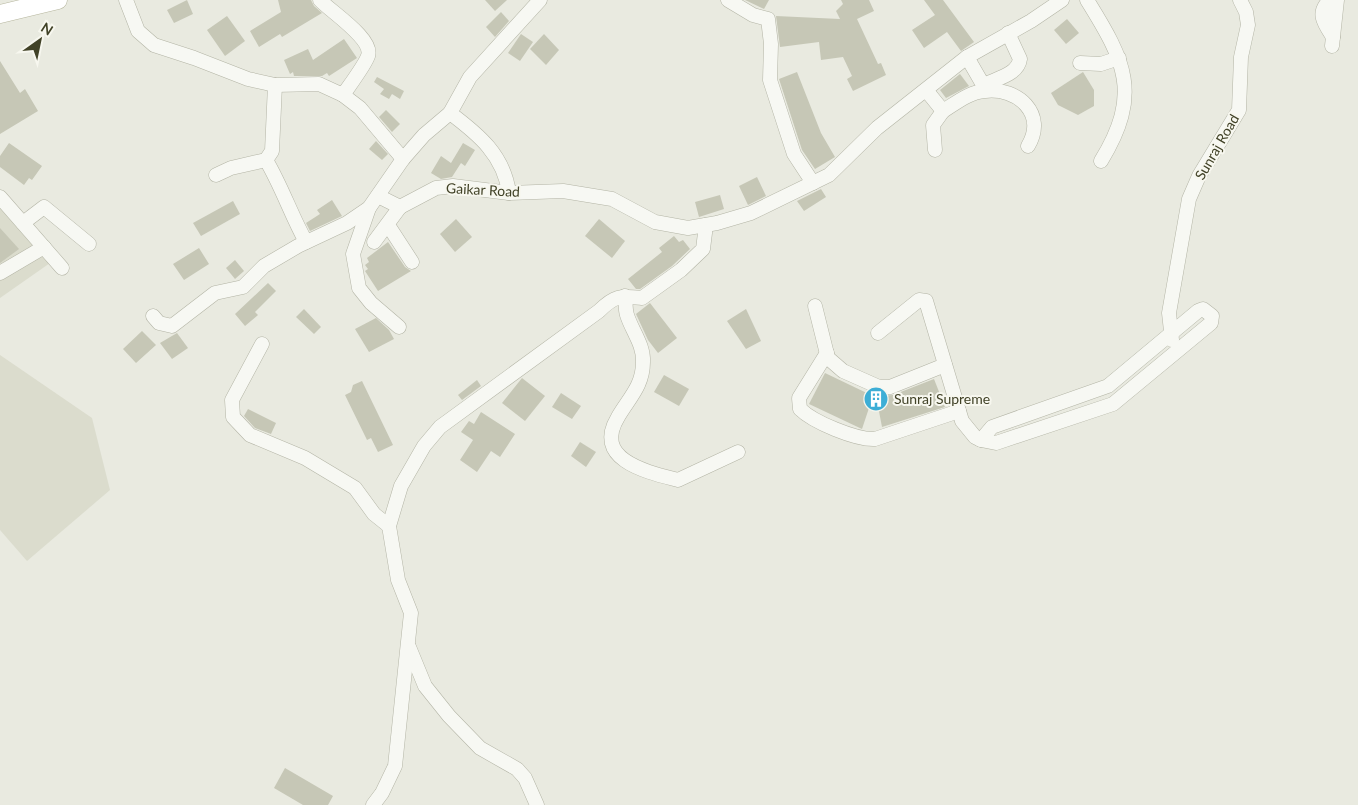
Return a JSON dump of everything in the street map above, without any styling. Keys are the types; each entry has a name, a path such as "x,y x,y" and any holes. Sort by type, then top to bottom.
{"main road":[{"path":"0,14 58,0"}],"street":[{"path":"126,0 138,32 154,45 248,79 275,85 319,84 343,95 360,108 403,159"},
{"path":"320,0 362,38 369,49 368,58 343,95"},
{"path":"399,327 371,303 359,288 353,254 369,208 403,159 424,135 450,113 470,77 540,0"},
{"path":"728,0 753,15 768,18 772,44 770,80 794,154 813,183"},
{"name":"Gaikar Road","path":"400,207 436,188 453,186 509,193 563,191 612,199 655,222 688,228 751,213 829,175 877,128 967,57 1062,0"},
{"path":"1087,0 1111,38 1125,74 1124,107 1111,144 1101,161"},
{"name":"Sunraj Road","path":"1175,353 1169,313 1189,199 1199,176 1238,110 1241,57 1248,25 1246,12 1240,0"},
{"path":"1330,0 1322,8 1321,13 1332,42 1337,0"},
{"path":"967,57 982,83 986,84 1012,72 1019,66 1020,59 1008,33"},
{"path":"1080,64 1101,64 1119,58"},
{"path":"216,175 231,168 266,160 272,151 275,85"},
{"path":"926,90 943,111"},
{"path":"935,150 933,125 943,111 970,94 998,90 1014,95 1025,104 1034,121 1033,138 1028,146"},
{"path":"450,113 480,136 496,157 507,178 509,193"},
{"path":"266,160 278,180 293,217 306,242"},
{"path":"374,242 400,207 378,196"},
{"path":"2,204 23,224 62,268"},
{"path":"23,224 44,207 89,244"},
{"path":"153,316 159,323 172,326 216,293 243,286 264,266 306,242 347,223 369,208"},
{"path":"388,225 412,262"},
{"path":"374,805 395,766 411,614 398,580 388,526 401,486 424,446 440,427 618,297 642,298 681,270 703,249 706,225"},
{"path":"0,273 44,247"},
{"path":"618,297 641,346 644,361 640,383 618,417 610,435 614,452 630,464 678,480 738,452"},
{"path":"878,333 919,300 924,299 962,421 975,437 981,440 996,443 1113,404 1211,323 1212,316 1207,310 1198,311 1114,382 1093,392 992,427 981,440"},
{"path":"815,306 827,353 834,365 843,371 884,388 945,365"},
{"path":"262,344 232,400 233,416 250,435 305,458 355,488 374,514 388,526"},
{"path":"827,353 799,398 800,408 811,418 862,439 875,439 959,411"},
{"path":"1114,382 1125,395"},
{"path":"1093,392 1099,410"},
{"path":"408,646 425,686 449,716 480,748 517,769 525,778 536,805"}],"shaded area":[{"path":"0,201 50,263 0,298"},
{"path":"0,355 92,418 110,490 27,561 0,530"}],"building":[{"path":"187,0 193,14 174,23 167,10"},
{"path":"278,0 311,0 314,6 322,13 282,37 280,34 259,47 250,31 281,12"},
{"path":"485,0 507,0 495,11"},
{"path":"745,0 769,0 764,9"},
{"path":"841,0 869,0 874,11 857,19 878,64 881,63 886,75 853,91 847,79 852,76 843,57 821,60 819,42 780,47 776,16 840,19 836,11 843,4"},
{"path":"924,0 943,0 974,42 961,51 947,32 924,48 912,30 935,15"},
{"path":"501,12 509,21 495,37 486,27"},
{"path":"227,16 245,41 225,56 207,30"},
{"path":"1067,19 1079,33 1066,44 1054,30"},
{"path":"521,34 533,42 520,61 508,53"},
{"path":"544,34 559,50 546,65 530,49"},
{"path":"344,39 357,58 329,76 327,73 322,76 294,76 293,72 290,74 284,60 308,49 313,60"},
{"path":"0,61 20,93 25,89 38,111 0,134"},
{"path":"797,72 821,133 835,157 815,169 802,150 779,79"},
{"path":"1083,72 1094,90 1094,106 1078,115 1058,105 1051,93"},
{"path":"960,74 969,86 946,98 940,90"},
{"path":"377,77 404,91 400,99 392,94 389,99 380,94 384,89 374,82"},
{"path":"386,110 400,124 392,132 379,117"},
{"path":"376,141 388,154 382,160 369,149"},
{"path":"9,143 42,166 32,180 29,178 24,185 0,167 0,156"},
{"path":"463,143 475,150 465,166 461,163 452,177 441,179 431,173 441,156 451,163"},
{"path":"757,177 766,196 748,205 739,186"},
{"path":"821,189 826,197 804,211 797,201"},
{"path":"720,195 724,209 699,217 695,202"},
{"path":"332,200 342,216 310,231 306,223 320,214 317,210"},
{"path":"233,201 240,214 201,236 193,223"},
{"path":"456,219 472,237 455,252 440,234"},
{"path":"599,219 625,241 612,258 585,236"},
{"path":"0,228 19,249 0,263"},
{"path":"674,236 679,242 683,240 690,249 672,266 640,289 636,289 628,279 662,252 659,248"},
{"path":"388,242 405,267 411,271 378,291 365,271 368,269 365,265 369,262 367,258"},
{"path":"199,248 209,264 184,280 173,264"},
{"path":"235,260 244,271 235,279 226,268"},
{"path":"268,283 276,291 255,312 258,315 245,326 235,314"},
{"path":"650,303 677,338 658,353 648,340 636,314"},
{"path":"304,309 321,327 314,334 296,317"},
{"path":"746,309 761,341 746,349 727,321"},
{"path":"376,318 389,330 394,339 369,352 355,329"},
{"path":"142,331 156,345 136,363 123,349"},
{"path":"177,333 188,348 172,359 160,343"},
{"path":"825,373 873,396 862,429 809,404"},
{"path":"664,375 689,389 679,406 654,392"},
{"path":"522,378 545,396 525,421 502,403"},
{"path":"934,379 945,407 882,427 876,396 893,395"},
{"path":"477,380 481,386 462,400 458,395"},
{"path":"362,381 393,445 378,452 371,438 367,440 345,395 351,392 353,385"},
{"path":"561,393 581,406 572,419 552,407"},
{"path":"248,409 276,423 271,434 255,428 244,416"},
{"path":"481,412 515,434 500,457 491,451 477,472 460,460 473,440 461,432 469,421 474,424"},
{"path":"580,442 596,452 586,467 571,456"},
{"path":"285,768 333,796 328,805 303,805 274,788"}],"place":[{"name":"Sunraj Supreme","path":"876,399"}]}
